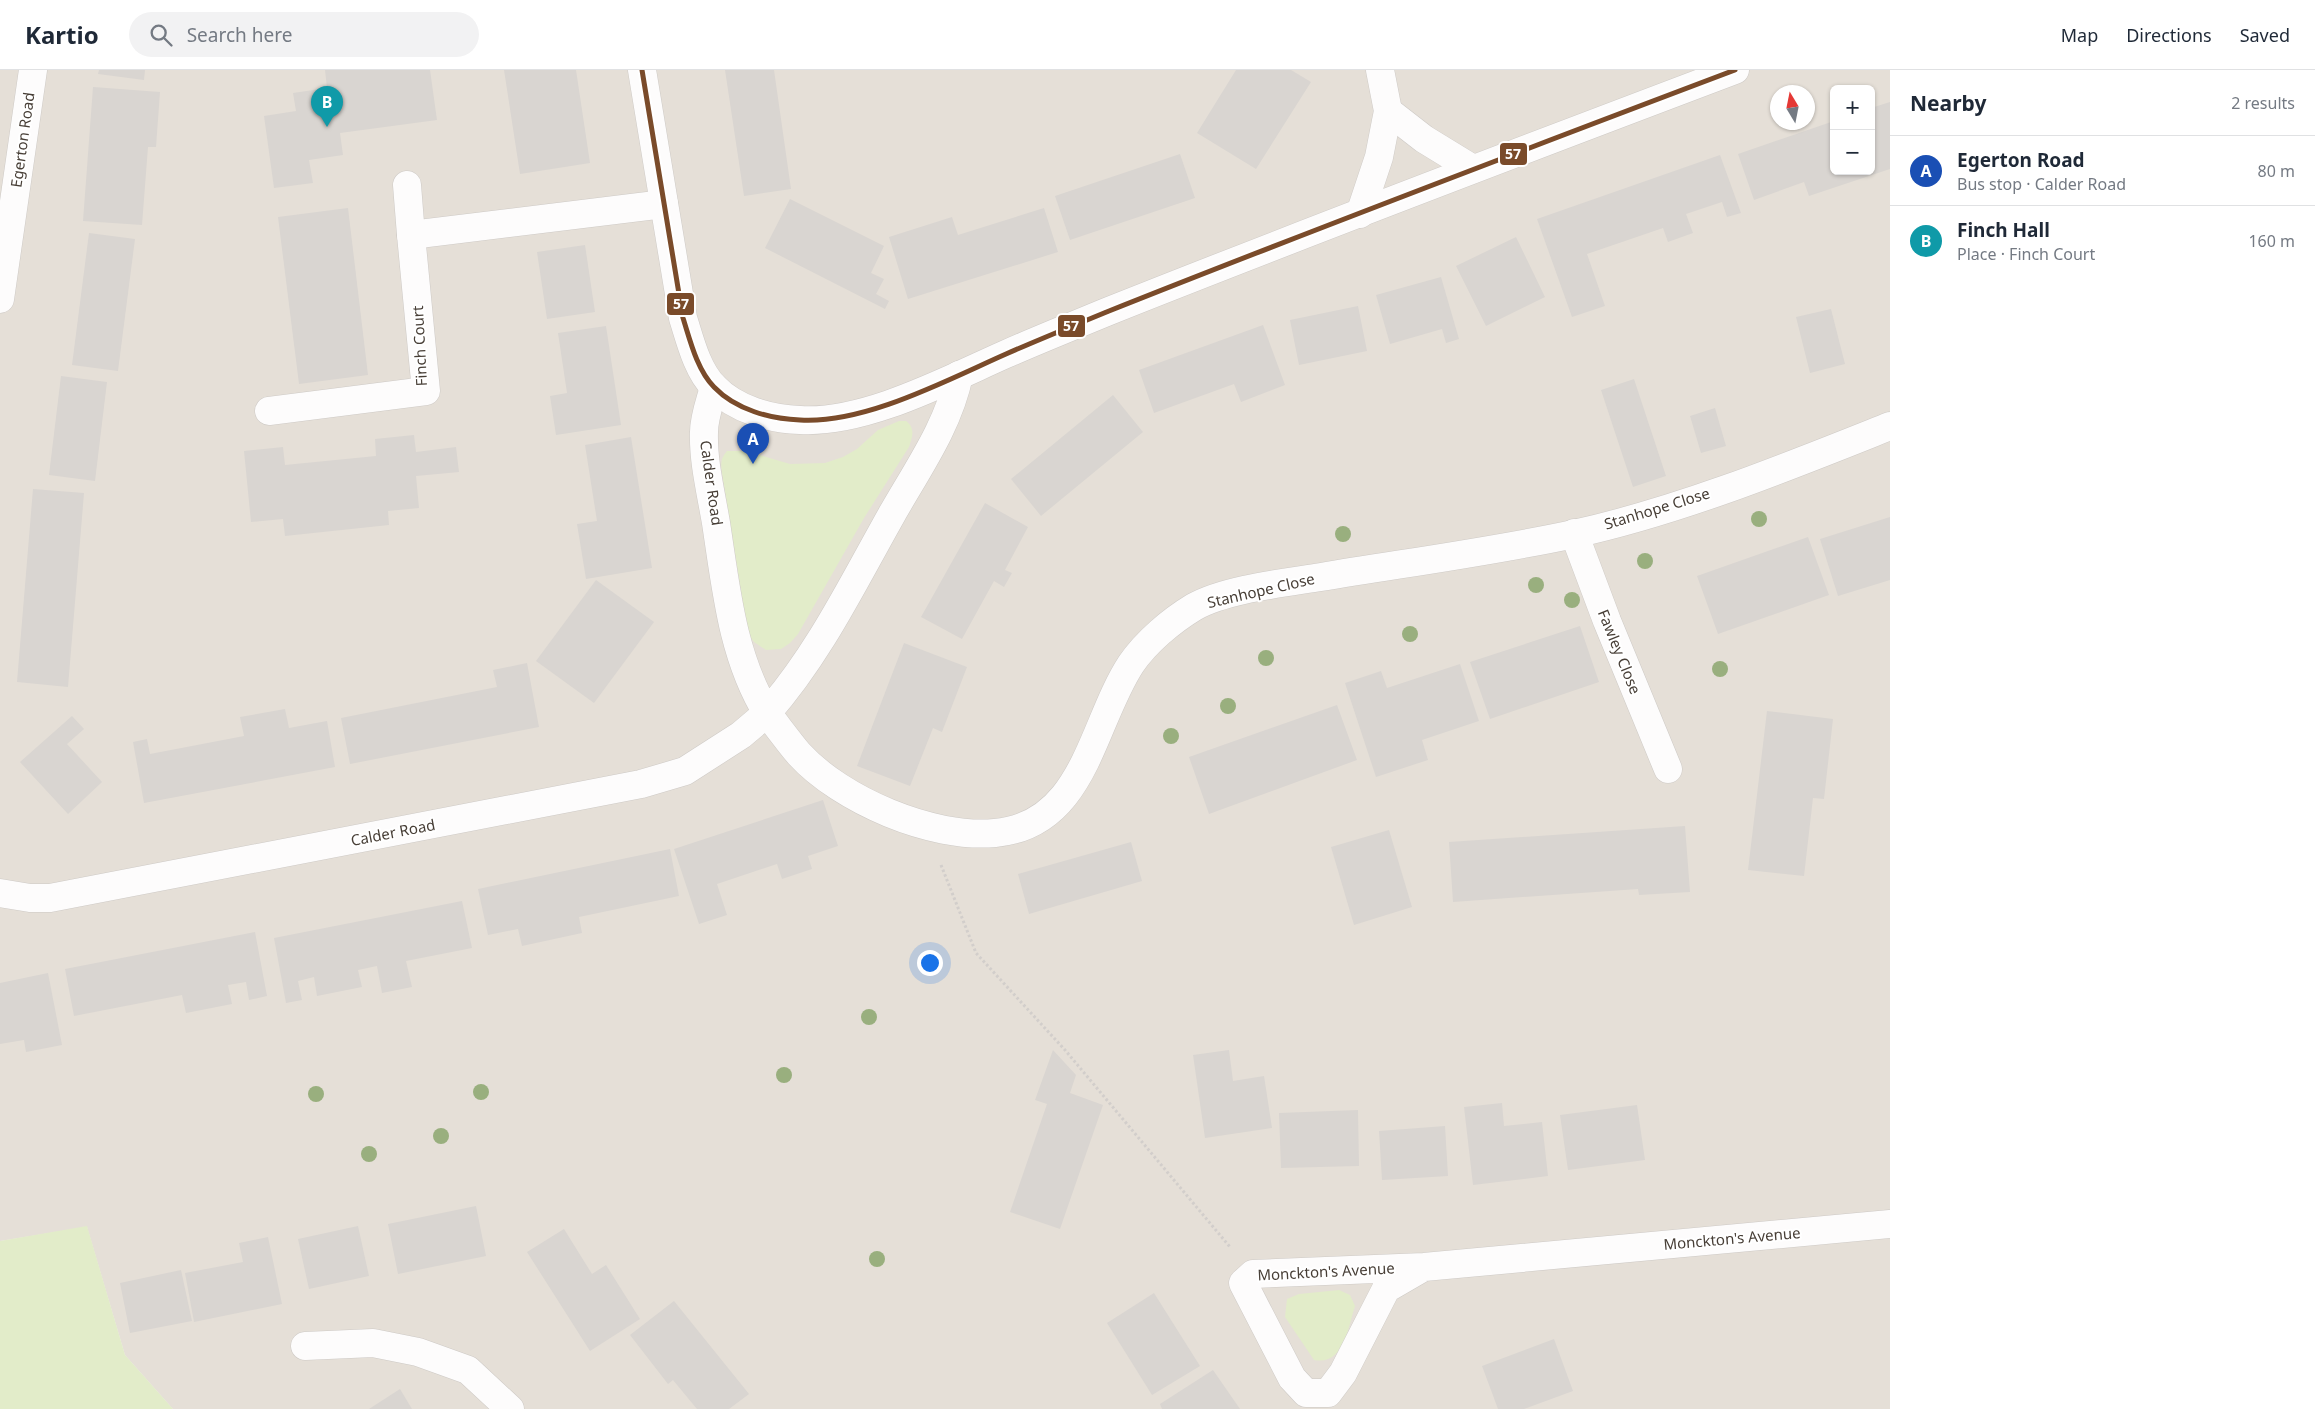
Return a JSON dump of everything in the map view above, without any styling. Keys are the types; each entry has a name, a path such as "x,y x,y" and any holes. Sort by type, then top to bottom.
{"street":[{"name":"Egerton Road","path":"0,299 33,70"},
{"path":"642,70 683,318 693,350 714,387 750,410 773,418 804,421 836,418 864,412 959,375 1032,342 1209,271 1735,70"},
{"path":"1360,214 1379,157 1388,111 1380,70"},
{"path":"1388,111 1424,139 1473,169"},
{"name":"Finch Court","path":"269,410 426,391 407,185"},
{"path":"411,235 664,204"},
{"name":"Calder Road","path":"0,893 30,898 50,898 642,784 685,771 726,746 767,713 787,691 831,625 933,442 954,399 959,375"},
{"name":"Calder Road","path":"714,387 705,418 704,431 722,559 741,659 753,691 767,713"},
{"name":"Stanhope Close","path":"767,713 800,755 843,790 899,817 926,826 971,833 995,833 1034,822 1050,811 1076,782 1120,684 1133,662 1152,639 1194,608 1215,598 1272,585 1574,534 1663,509 1749,481 1890,426"},
{"name":"Fawley Close","path":"1574,534 1607,621 1668,769"},
{"name":"Monckton's Avenue","path":"1424,1267 1386,1289 1343,1374 1328,1393 1306,1393 1292,1378 1243,1283 1253,1274 1424,1267 1890,1224"},
{"path":"305,1346 373,1343 418,1352 468,1370 510,1409"}],"path":[{"path":"926,826 976,953 1065,1050 1253,1274"}],"shaded area":[{"path":"0,70 1890,70 1890,1409 173,1409 125,1355 87,1227 0,1241"}],"green space":[{"path":"899,421 906,421 911,427 912,433 909,447 864,518 798,634 781,649 766,650 754,642 749,635 746,623 722,473 721,464 723,457 727,451 746,451 790,464 825,463 843,457 857,449 878,430"},
{"path":"87,1226 125,1355 173,1409 0,1409 0,1241"},
{"path":"1339,1290 1350,1295 1355,1306 1347,1334 1338,1351 1332,1357 1324,1360 1314,1360 1285,1317 1287,1299 1299,1294"}],"building":[{"path":"99,70 145,70 144,80 98,74"},
{"path":"325,70 430,70 437,120 340,133 343,155 309,160 313,183 274,188 264,116 296,111 293,93 327,88"},
{"path":"504,70 576,70 590,163 520,174"},
{"path":"725,70 774,70 791,189 744,196"},
{"path":"1236,70 1291,70 1311,82 1256,169 1197,133"},
{"path":"93,87 160,92 156,147 148,147 142,225 83,221"},
{"path":"1890,102 1890,169 1875,174 1875,130 1875,107"},
{"path":"1830,122 1830,175 1872,175 1809,196 1804,182 1754,200 1738,154 1808,130 1815,130 1815,128"},
{"path":"1180,154 1195,198 1070,240 1055,196"},
{"path":"1720,155 1741,213 1727,217 1722,202 1686,214 1693,233 1668,242 1663,228 1587,254 1605,306 1572,317 1537,219"},
{"path":"790,199 884,246 871,273 884,279 876,294 889,301 885,309 765,248"},
{"path":"348,208 368,375 299,384 278,217"},
{"path":"1044,208 1058,252 908,299 889,237 952,217 958,235"},
{"path":"89,233 135,239 118,371 72,365"},
{"path":"1516,237 1545,297 1486,326 1456,266"},
{"path":"585,245 595,312 547,319 537,252"},
{"path":"1441,277 1459,339 1446,343 1442,329 1390,344 1376,295"},
{"path":"1358,306 1367,351 1299,365 1290,320"},
{"path":"1831,309 1845,364 1810,373 1796,317"},
{"path":"1263,325 1285,385 1241,402 1234,384 1154,413 1139,370"},
{"path":"606,326 621,425 556,435 550,396 567,393 558,333"},
{"path":"61,376 107,382 95,481 49,475"},
{"path":"1634,379 1666,476 1633,487 1601,390"},
{"path":"1113,395 1143,432 1041,516 1011,479"},
{"path":"1715,408 1726,446 1701,453 1690,416"},
{"path":"414,435 416,452 456,447 459,472 416,476 419,508 388,511 389,525 285,536 283,519 251,522 244,451 283,447 285,465 376,456 375,439"},
{"path":"631,437 652,568 586,579 577,524 597,521 585,445"},
{"path":"33,489 84,493 68,687 17,682"},
{"path":"985,503 1028,527 1005,570 1012,573 1004,587 994,581 962,639 921,617"},
{"path":"1890,517 1890,580 1838,596 1820,539"},
{"path":"1808,537 1829,595 1718,634 1697,576"},
{"path":"596,580 654,622 594,703 536,661"},
{"path":"1580,626 1599,682 1490,719 1470,662"},
{"path":"904,643 967,667 942,732 933,728 910,786 857,766"},
{"path":"527,663 539,727 350,764 341,718 497,687 493,670"},
{"path":"1460,664 1479,721 1422,740 1428,760 1376,777 1345,683 1381,671 1387,688"},
{"path":"1337,705 1357,760 1209,814 1189,757"},
{"path":"285,709 289,728 327,721 335,767 144,803 133,742 147,739 150,754 244,736 240,717"},
{"path":"1767,711 1833,719 1824,799 1813,798 1804,876 1748,870"},
{"path":"72,716 84,729 67,744 102,782 68,814 20,762"},
{"path":"823,800 838,846 808,856 812,869 782,879 777,864 717,884 727,915 699,924 674,849"},
{"path":"1685,826 1690,892 1639,895 1638,889 1453,902 1449,842"},
{"path":"1389,830 1412,907 1354,925 1331,847"},
{"path":"1131,842 1142,881 1029,914 1018,874"},
{"path":"670,849 679,896 579,917 582,933 522,946 518,929 488,935 478,889"},
{"path":"462,901 472,948 406,961 412,987 382,993 377,966 358,970 362,987 317,996 314,977 298,981 302,1000 286,1003 274,938"},
{"path":"255,932 267,996 249,1000 246,982 228,985 232,1004 186,1013 182,995 74,1016 65,969"},
{"path":"48,973 62,1045 26,1052 24,1040 0,1044 0,983"},
{"path":"1053,1050 1076,1075 1070,1093 1103,1105 1060,1229 1010,1212 1047,1104 1035,1100"},
{"path":"1229,1050 1233,1081 1264,1076 1272,1128 1205,1138 1193,1055"},
{"path":"1502,1103 1504,1126 1542,1122 1548,1176 1473,1185 1464,1107"},
{"path":"1637,1105 1645,1160 1568,1170 1560,1115"},
{"path":"1358,1110 1359,1166 1281,1168 1279,1113"},
{"path":"1445,1126 1448,1176 1382,1180 1379,1131"},
{"path":"476,1206 486,1256 398,1274 388,1224"},
{"path":"358,1226 369,1276 309,1289 298,1239"},
{"path":"564,1229 592,1274 606,1265 640,1319 590,1351 527,1252"},
{"path":"268,1237 282,1304 194,1322 185,1273 243,1262 239,1243"},
{"path":"181,1270 192,1321 130,1333 120,1283"},
{"path":"1154,1293 1200,1366 1152,1395 1107,1323"},
{"path":"674,1301 749,1394 729,1409 697,1409 673,1380 668,1384 630,1335"},
{"path":"1554,1339 1573,1391 1524,1409 1498,1409 1482,1366"},
{"path":"1213,1370 1240,1409 1162,1409 1160,1404"},
{"path":"400,1389 412,1409 369,1409"}],"transit line":[{"name":"57","path":"642,70 683,318 691,345 703,372 714,387 723,395 743,407 777,418 800,420 851,415 905,398 1045,337 1187,280 1735,70"}],"place":[{"name":"Finch Hall","path":"327,127"},
{"name":"Egerton Road","path":"753,464"}]}
